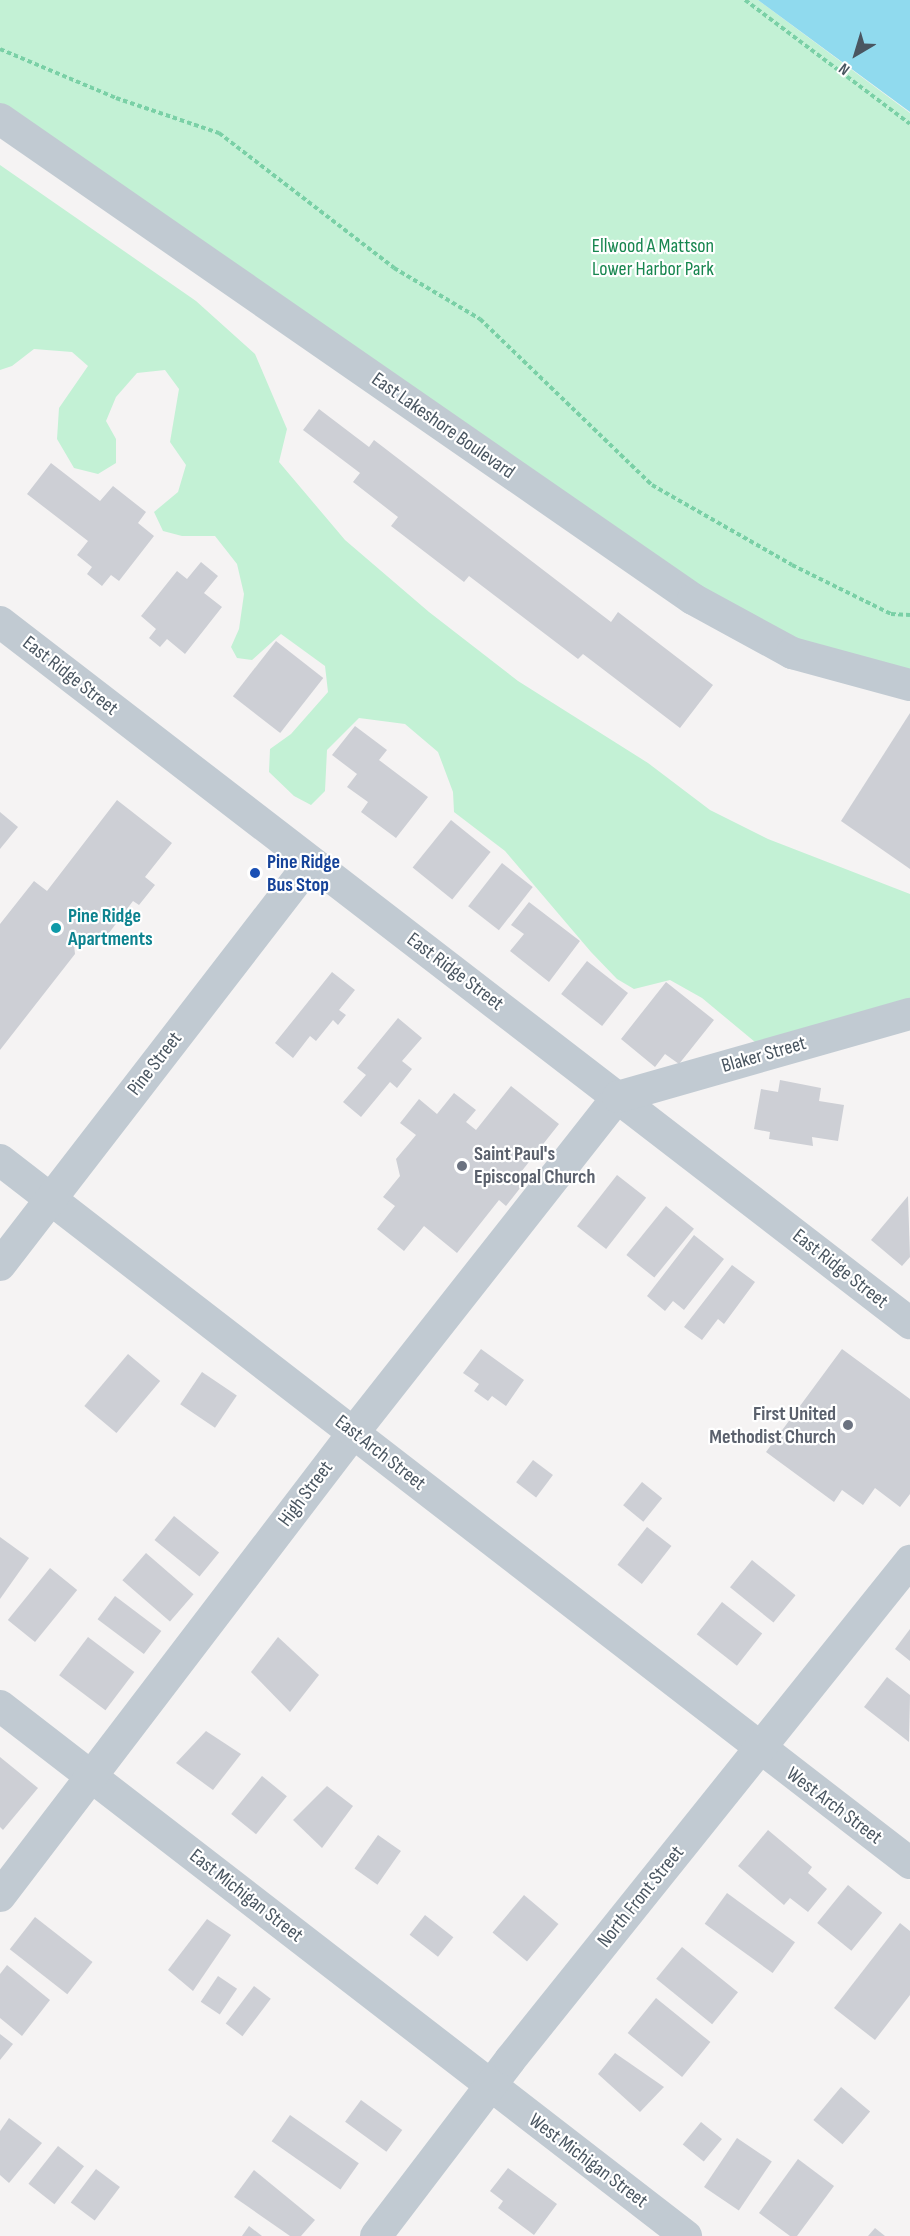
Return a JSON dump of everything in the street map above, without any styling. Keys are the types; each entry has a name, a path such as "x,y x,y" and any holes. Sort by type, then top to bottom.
{"street":[{"name":"East Lakeshore Boulevard","path":"0,118 693,599 792,653 910,685"},
{"name":"East Ridge Street","path":"0,622 910,1323"},
{"name":"Pine Street","path":"0,1265 311,862"},
{"name":"Blaker Street","path":"618,1097 910,1014"},
{"name":"High Street","path":"0,1896 354,1432 618,1097"},
{"name":"East Arch Street","path":"0,1160 354,1432 759,1749"},
{"name":"North Front Street","path":"376,2236 490,2086 910,1561"},
{"name":"East Michigan Street","path":"0,1706 490,2086"},
{"name":"West Arch Street","path":"759,1749 910,1863"},
{"name":"West Michigan Street","path":"490,2086 686,2236"}],"path":[{"path":"745,0 910,124"},
{"path":"0,49 116,98 219,133 394,268 480,319 652,485 792,565 891,614 910,615"}],"green space":[{"name":"Ellwood A Mattson Lower Harbor Park","path":"0,0 758,0 910,113 910,685 792,653 0,119"},
{"path":"0,165 196,301 255,354 287,429 279,462 345,540 429,612 518,681 648,763 710,810 768,839 910,894 910,1004 761,1047 702,998 670,980 634,989 617,979 591,952 505,851 454,812 453,792 438,752 405,724 359,718 327,750 325,791 311,805 294,796 269,772 270,749 291,734 328,692 325,666 281,634 252,660 237,658 231,647 239,629 244,594 237,564 215,536 182,536 163,531 154,512 178,492 186,465 170,442 179,389 165,370 137,373 116,397 106,421 116,439 116,463 98,474 74,468 57,439 59,408 88,366 72,352 34,349 12,366 0,370"}],"water":[{"path":"758,0 910,0 910,112"}],"building":[{"path":"319,409 369,447 374,440 611,622 618,612 713,685 680,728 583,654 578,659 469,576 464,582 391,526 398,517 353,482 360,473 303,430"},
{"path":"51,463 100,501 113,486 146,512 138,523 154,536 119,581 111,575 102,586 87,574 92,567 77,555 88,541 27,494"},
{"path":"201,562 218,576 204,593 222,607 185,654 167,639 160,647 149,638 156,629 141,616 177,571 187,579"},
{"path":"276,641 323,678 280,733 233,696"},
{"path":"910,713 910,869 841,821"},
{"path":"355,726 387,750 379,760 428,797 396,838 361,812 368,802 347,787 357,774 332,755"},
{"name":"Pine Ridge Apartments","path":"117,800 172,843 145,877 155,885 139,905 133,901 109,933 73,935 75,954 0,1050 0,924 34,881 47,891"},
{"path":"0,812 18,827 0,849"},
{"path":"451,820 491,852 452,900 413,867"},
{"path":"502,863 533,887 499,930 468,906"},
{"path":"529,902 580,941 549,982 510,951 524,934 511,925"},
{"path":"587,961 628,993 602,1026 561,994"},
{"path":"332,972 355,990 339,1010 346,1015 338,1025 333,1020 316,1041 310,1036 293,1058 275,1043"},
{"path":"666,982 714,1020 679,1064 665,1054 655,1067 621,1039"},
{"path":"398,1018 422,1038 402,1061 412,1069 397,1088 390,1082 361,1117 343,1102 366,1075 357,1068"},
{"path":"780,1080 821,1088 819,1101 844,1105 838,1141 812,1137 813,1146 769,1139 770,1132 754,1129 761,1089 778,1092"},
{"name":"Saint Paul's Episcopal Church","path":"511,1086 559,1124 521,1172 528,1178 506,1206 499,1200 457,1253 424,1226 404,1251 377,1229 395,1206 383,1197 400,1176 396,1159 416,1135 400,1123 419,1099 437,1114 454,1093 476,1110 466,1122 476,1130"},
{"path":"617,1175 646,1198 606,1249 577,1226"},
{"path":"908,1196 910,1257 902,1266 871,1240"},
{"path":"666,1206 694,1229 654,1278 626,1255"},
{"path":"694,1235 724,1259 684,1310 673,1301 665,1311 647,1296"},
{"path":"732,1265 755,1282 724,1324 718,1319 702,1340 684,1327"},
{"path":"481,1349 524,1380 506,1406 492,1396 488,1401 474,1391 479,1384 463,1373"},
{"name":"First United Methodist Church","path":"842,1349 910,1399 910,1494 900,1507 875,1488 863,1505 842,1490 834,1502 766,1452"},
{"path":"128,1354 160,1381 116,1433 84,1406"},
{"path":"202,1372 237,1395 215,1428 180,1404"},
{"path":"533,1460 553,1475 536,1497 516,1482"},
{"path":"642,1482 662,1498 643,1522 623,1505"},
{"path":"174,1516 219,1553 200,1577 154,1540"},
{"path":"647,1527 671,1546 642,1584 617,1565"},
{"path":"0,1537 29,1558 0,1599"},
{"path":"146,1553 194,1594 170,1622 122,1580"},
{"path":"752,1560 796,1595 773,1622 730,1587"},
{"path":"50,1568 77,1590 35,1642 8,1620"},
{"path":"115,1596 161,1631 144,1654 98,1619"},
{"path":"722,1602 762,1633 737,1666 697,1634"},
{"path":"910,1629 910,1661 895,1649"},
{"path":"88,1637 134,1672 105,1710 59,1675"},
{"path":"278,1637 319,1675 290,1712 251,1672"},
{"path":"887,1677 910,1695 909,1742 864,1707"},
{"path":"206,1731 241,1754 213,1790 176,1763"},
{"path":"0,1757 38,1788 3,1830 0,1827"},
{"path":"262,1776 287,1796 256,1834 231,1814"},
{"path":"327,1786 353,1806 322,1848 293,1820"},
{"path":"768,1830 812,1867 808,1873 827,1889 808,1912 790,1898 784,1905 738,1866"},
{"path":"378,1835 401,1851 377,1885 354,1869"},
{"path":"848,1885 882,1913 851,1951 817,1923"},
{"path":"727,1893 795,1942 773,1973 705,1924"},
{"path":"524,1895 558,1924 527,1961 493,1933"},
{"path":"425,1915 453,1937 438,1957 410,1935"},
{"path":"35,1917 93,1962 67,1994 10,1949"},
{"path":"207,1919 231,1935 193,1991 168,1970"},
{"path":"900,1923 910,1931 910,1995 875,2040 834,2008"},
{"path":"682,1947 738,1992 712,2024 656,1979"},
{"path":"7,1965 50,2000 22,2036 0,2018 0,1974"},
{"path":"218,1976 237,1989 220,2015 201,2002"},
{"path":"254,1986 271,1999 242,2036 226,2024"},
{"path":"656,1998 710,2042 682,2077 628,2033"},
{"path":"0,2034 13,2044 0,2060"},
{"path":"615,2053 664,2087 640,2112 598,2074"},
{"path":"841,2087 870,2111 842,2144 813,2120"},
{"path":"361,2100 402,2130 386,2152 345,2122"},
{"path":"290,2115 359,2163 340,2189 272,2141"},
{"path":"9,2118 42,2143 9,2183 0,2175 0,2131"},
{"path":"701,2122 722,2139 704,2162 683,2145"},
{"path":"737,2138 772,2161 739,2210 704,2187"},
{"path":"58,2146 84,2166 54,2204 28,2184"},
{"path":"798,2159 834,2186 797,2236 790,2236 759,2213"},
{"path":"508,2168 557,2204 534,2235 498,2208 503,2201 490,2191"},
{"path":"96,2169 120,2187 95,2221 71,2203"},
{"path":"254,2170 315,2220 301,2236 290,2236 234,2197"},
{"path":"249,2226 262,2236 242,2236"},
{"path":"875,2228 885,2236 868,2236"}],"place":[{"name":"Pine Ridge Bus Stop","path":"255,873"},
{"name":"Pine Ridge Apartments","path":"56,928"},
{"name":"Saint Paul's Episcopal Church","path":"462,1166"},
{"name":"First United Methodist Church","path":"848,1425"}]}
